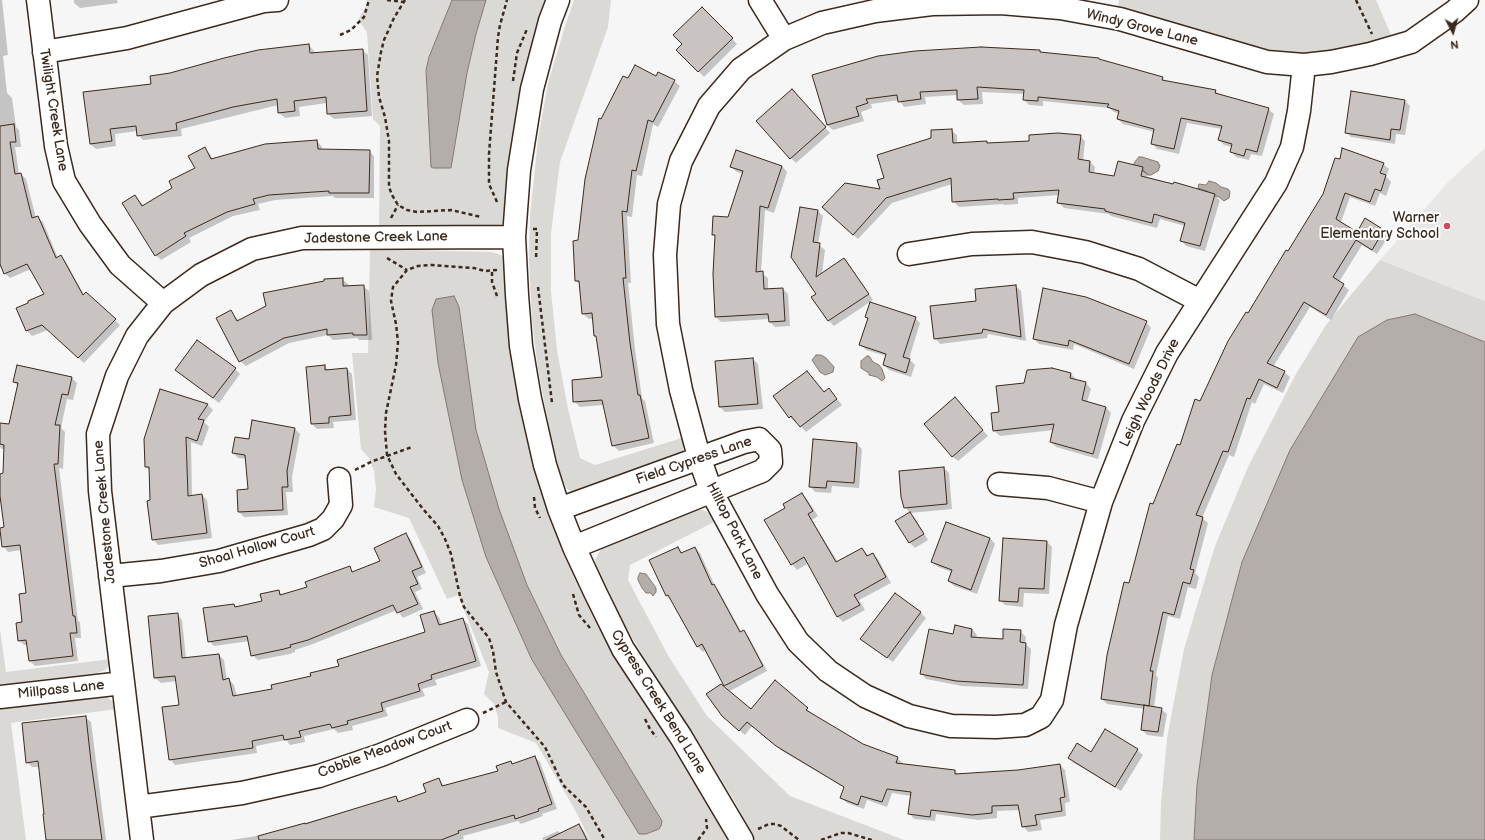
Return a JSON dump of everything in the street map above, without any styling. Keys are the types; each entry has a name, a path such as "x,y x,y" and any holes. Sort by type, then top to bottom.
{"street":[{"name":"Twilight Creek Lane","path":"38,0 56,146 64,180 90,224 120,266 163,303"},
{"path":"44,52 127,38 264,1 277,0"},
{"name":"Cypress Creek Bend Lane","path":"558,0 550,21 532,89 519,170 522,233 517,295 521,346 530,399 545,465 559,509 574,547 623,649 681,737 741,839"},
{"path":"760,0 784,39"},
{"name":"Windy Grove Lane","path":"741,69 784,39 822,23 875,11 932,4 1001,2 1060,8 1120,19 1267,62 1304,65 1331,62 1370,54 1411,42 1455,11 1467,0"},
{"name":"Leigh Woods Drive","path":"1041,717 1052,700 1066,625 1101,502 1136,414 1167,353 1276,183 1292,147 1299,111 1304,65"},
{"name":"Hilltop Park Lane","path":"741,69 709,106 681,161 669,204 665,255 668,324 681,390 711,491 767,594 798,642 828,672 865,696 909,716 951,726 996,727 1025,725 1041,717"},
{"name":"Jadestone Creek Lane","path":"142,840 100,491 98,434 117,376 137,336 163,303 201,275 252,248 302,238 522,233"},
{"path":"909,254 972,244 1032,242 1085,252 1139,269 1200,301"},
{"name":"Field Cypress Lane","path":"559,509 744,442 759,439 770,450 772,462 762,471 574,547"},
{"name":"Shoal Hollow Court","path":"110,576 161,571 219,561 310,535 323,529 333,520 341,505 339,479"},
{"path":"1000,484 1048,488 1101,502"},
{"name":"Millpass Lane","path":"0,697 123,683"},
{"name":"Cobble Meadow Court","path":"138,807 242,793 319,776 381,755 467,720"}],"path":[{"path":"340,35 351,30 364,17 369,0"},
{"path":"387,0 404,1 384,40 377,76 379,96 389,141 388,179 392,195 398,205 407,210 417,212 451,210 487,218"},
{"path":"499,204 489,184 488,174 498,37 507,0"},
{"path":"1356,0 1373,35 1366,37"},
{"path":"522,233 537,229 536,265"},
{"path":"492,272 474,268 432,265 418,266 407,270 393,287 391,301 398,342 392,386 386,413 385,438 387,455 396,474 438,526 445,539 451,554 460,596 464,607 489,638 493,651 496,672 506,702 545,747 563,785 586,808 605,840"},
{"path":"537,280 553,410"},
{"path":"339,479 373,461 412,447"},
{"path":"467,720 506,702"},
{"path":"741,839 769,824 774,824 781,826 799,840"},
{"path":"821,840 841,833 848,833 872,840"}],"shaded area":[{"path":"367,0 452,0 429,57 426,70 429,116 451,168 467,73 486,0 550,0 507,219 499,227 379,227 380,126 373,119 367,32 358,20 366,6"},
{"path":"452,0 486,0 467,73 451,168 433,168 431,167 426,70 429,57"},
{"path":"574,0 611,0 608,27 560,162 551,233 551,291 557,350 568,409 580,458 595,465 685,437 685,445 681,454 577,494 568,490 562,481 550,434 538,369 532,320 529,260 530,216 538,139 548,83"},
{"path":"1119,0 1376,0 1392,37 1357,47 1323,53 1297,54 1272,52 1118,8"},
{"name":"Warner Elementary School","path":"1485,148 1485,301 1380,260 1449,181"},
{"path":"1139,157 1158,162 1160,166 1158,171 1148,175 1137,168 1134,163"},
{"path":"1209,181 1228,189 1230,192 1229,198 1224,201 1207,191 1198,188 1199,184 1206,185"},
{"path":"370,249 491,252 499,254 505,258 537,467 685,763 726,833 727,840 590,840 574,808 536,743 498,728 498,717 494,704 484,694 489,672 458,595 447,599 409,518 374,507 376,489 374,471 369,458 361,449 352,353 368,353"},
{"path":"1380,260 1485,301 1485,840 1160,840 1161,803 1167,738 1184,649 1215,546 1248,467 1296,374 1326,325"},
{"path":"454,296 459,307 476,430 499,509 527,585 561,655 662,821 659,829 646,834 639,834 532,660 486,557 462,480 438,363 432,310 436,299"},
{"path":"1415,314 1485,342 1485,840 1194,840 1197,785 1212,675 1242,562 1290,450 1358,337 1387,320"},
{"path":"816,355 821,355 826,358 834,367 833,372 825,375 820,372 812,360"},
{"path":"869,356 873,362 879,365 882,369 885,378 882,381 877,377 869,375 869,373 861,368 861,361"},
{"path":"698,510 703,510 712,515 716,521 630,565 628,580 669,657 707,716 790,796 904,840 755,840 735,802 645,660 618,613 598,572 595,560 605,544"},
{"path":"640,573 646,574 656,588 656,592 653,596 651,593 646,593 642,588 638,580"},
{"path":"0,629 6,672 111,659 105,670 97,673 0,685"},
{"path":"102,695 116,704 117,709 11,723 26,840 0,840 0,708"}],"building":[{"path":"702,7 733,38 698,72 676,50 682,44 673,35"},
{"path":"309,44 310,53 363,49 367,111 327,114 326,97 294,101 295,111 278,113 277,99 233,107 176,123 177,130 137,136 136,126 110,129 112,141 90,144 83,92 151,84 150,76 170,73 258,50"},
{"path":"981,47 1040,50 1040,52 1099,58 1163,77 1162,80 1216,90 1215,93 1269,108 1257,152 1246,149 1244,156 1230,152 1232,144 1218,140 1222,126 1181,118 1174,149 1151,144 1154,129 1117,119 1119,111 1107,107 1109,104 1038,97 1038,101 1023,100 1024,90 977,87 978,99 957,100 957,90 920,92 921,99 898,102 897,95 866,99 868,103 856,107 859,116 827,125 812,75 878,56 915,51"},
{"path":"635,65 656,76 658,72 675,80 653,122 648,120 636,171 632,170 627,212 622,211 626,278 623,278 630,343 638,395 640,395 649,438 612,446 602,400 573,402 572,380 602,377 596,336 594,336 592,313 582,314 579,281 575,281 573,241 578,240 585,179 599,118 601,119 623,76 628,78"},
{"path":"792,89 826,127 790,159 756,121"},
{"path":"1351,91 1405,100 1400,130 1391,129 1390,140 1345,133"},
{"path":"14,124 16,142 10,142 15,174 21,173 32,218 38,216 56,258 61,255 83,295 86,292 116,319 78,358 42,325 26,331 16,308 44,294 27,264 4,274 0,264 0,126"},
{"path":"952,129 953,143 1029,141 1029,135 1058,133 1081,135 1078,159 1090,161 1089,172 1114,176 1118,161 1143,167 1141,176 1173,184 1174,182 1215,194 1200,246 1180,241 1185,223 1154,214 1152,223 1105,211 1105,209 1057,203 1059,190 1013,193 1014,199 952,202 951,178 886,198 853,235 822,207 845,183 880,189 877,180 884,178 877,155 931,138 931,130"},
{"path":"317,140 318,149 370,150 369,193 329,193 329,191 269,195 253,199 255,204 227,212 184,233 186,236 155,256 122,203 135,195 142,206 172,188 169,181 195,168 188,156 205,147 211,159 265,144"},
{"path":"1342,148 1384,163 1380,173 1386,175 1381,191 1375,189 1370,202 1345,193 1336,219 1357,232 1365,218 1384,230 1372,250 1356,240 1333,277 1344,284 1326,315 1304,302 1267,363 1285,371 1277,388 1259,379 1250,399 1247,398 1228,452 1223,451 1196,515 1203,517 1190,569 1194,570 1190,584 1183,582 1174,615 1163,612 1150,671 1153,671 1149,706 1101,699 1107,655 1124,582 1129,583 1150,503 1153,504 1177,444 1180,445 1195,399 1200,401 1228,341 1246,312 1248,313 1286,250 1288,251 1323,194 1335,158 1340,159"},
{"path":"736,150 782,166 768,208 760,206 756,272 763,271 764,289 783,288 785,321 769,322 768,314 715,317 713,274 715,235 712,235 713,216 728,217 743,171 730,167"},
{"path":"800,207 818,210 813,242 820,243 816,277 844,258 869,294 828,321 811,297 816,294 791,257"},
{"path":"343,278 343,286 364,285 367,335 353,335 353,333 327,335 327,329 284,338 239,362 216,318 231,310 237,321 266,306 263,293 324,281 324,279"},
{"path":"1016,285 1021,337 983,329 982,333 934,339 930,306 976,301 975,289"},
{"path":"1043,288 1086,297 1147,321 1129,364 1069,340 1068,346 1033,339"},
{"path":"870,302 916,317 903,357 910,359 906,373 883,365 886,354 859,345 868,318 865,317"},
{"path":"197,340 236,368 213,398 175,370"},
{"path":"753,358 758,404 719,407 715,361"},
{"path":"17,365 72,377 68,395 62,394 55,425 60,425 58,464 54,464 73,616 75,616 77,633 70,633 73,656 29,661 26,640 18,641 16,623 22,622 19,594 26,593 20,545 2,547 0,530 0,528 4,527 0,496 0,474 3,473 4,445 0,444 0,423 9,424 18,383 13,382"},
{"path":"325,365 325,370 347,368 351,415 329,417 329,423 311,424 306,367"},
{"path":"1052,368 1071,373 1070,378 1086,382 1082,400 1106,407 1093,454 1050,442 1054,424 993,431 991,413 999,412 996,386 1024,383 1027,370"},
{"path":"807,371 824,392 829,388 837,399 800,427 791,416 789,418 773,396"},
{"path":"160,389 208,404 198,419 204,420 197,441 186,437 188,496 202,494 207,533 152,540 147,501 150,500 149,467 145,467 144,439"},
{"path":"955,397 983,430 952,457 924,424"},
{"path":"252,420 295,428 287,471 288,487 282,487 283,510 238,512 237,490 248,489 245,455 232,453 235,437 249,439"},
{"path":"813,439 857,443 854,483 827,481 826,488 809,487"},
{"path":"944,467 947,504 904,508 901,497 899,471"},
{"path":"802,493 813,511 808,514 836,562 862,548 867,556 873,553 886,577 854,595 860,605 837,617 804,557 791,565 764,520 785,508 783,504"},
{"path":"910,512 924,534 909,543 895,521"},
{"path":"946,522 990,538 971,590 948,581 952,570 931,562"},
{"path":"406,533 422,567 412,571 418,584 410,587 418,604 397,613 393,605 308,640 290,645 291,647 251,656 247,636 208,642 203,608 234,604 235,607 262,601 260,594 279,590 280,595 307,587 305,582 350,566 352,572 380,561 374,548"},
{"path":"1003,538 1047,541 1044,589 1019,588 1018,602 999,601"},
{"path":"678,547 681,553 695,547 712,585 714,584 740,632 744,630 763,666 724,686 702,644 697,647 668,595 666,596 649,560"},
{"path":"895,593 921,612 887,658 860,639"},
{"path":"434,611 439,625 463,618 476,661 431,675 432,679 418,684 420,691 381,703 383,711 347,721 348,724 332,728 330,724 299,731 301,737 284,740 283,735 252,741 253,748 169,760 162,707 179,705 175,676 154,678 148,616 178,613 182,658 219,654 223,680 229,678 233,696 272,689 271,685 311,676 310,673 339,666 337,660 425,632 420,615"},
{"path":"955,625 972,629 971,637 1003,639 1003,629 1021,630 1020,642 1026,643 1023,685 956,681 920,674 929,629 953,634"},
{"path":"775,680 808,708 806,710 863,744 898,757 896,763 955,770 955,774 1018,770 1060,764 1065,797 1060,798 1062,811 1035,815 1037,825 1022,827 1018,805 992,806 992,813 972,815 931,810 930,817 908,814 911,792 887,789 882,802 861,796 858,805 840,798 844,787 776,746 747,722 739,731 722,716 706,694 721,684 751,709"},
{"path":"1144,705 1162,708 1158,732 1141,730"},
{"path":"86,716 102,840 46,840 38,761 26,763 22,723"},
{"path":"1105,729 1138,749 1115,787 1068,758 1077,743 1091,752"},
{"path":"535,756 552,804 538,809 539,811 515,819 514,815 458,831 459,833 441,840 259,840 258,836 305,824 396,796 398,802 426,792 423,784 439,778 442,786 498,771 496,766 511,761 512,764"},
{"path":"579,824 587,840 546,840"}],"place":[{"name":"Warner Elementary School","path":"1447,226"}]}
